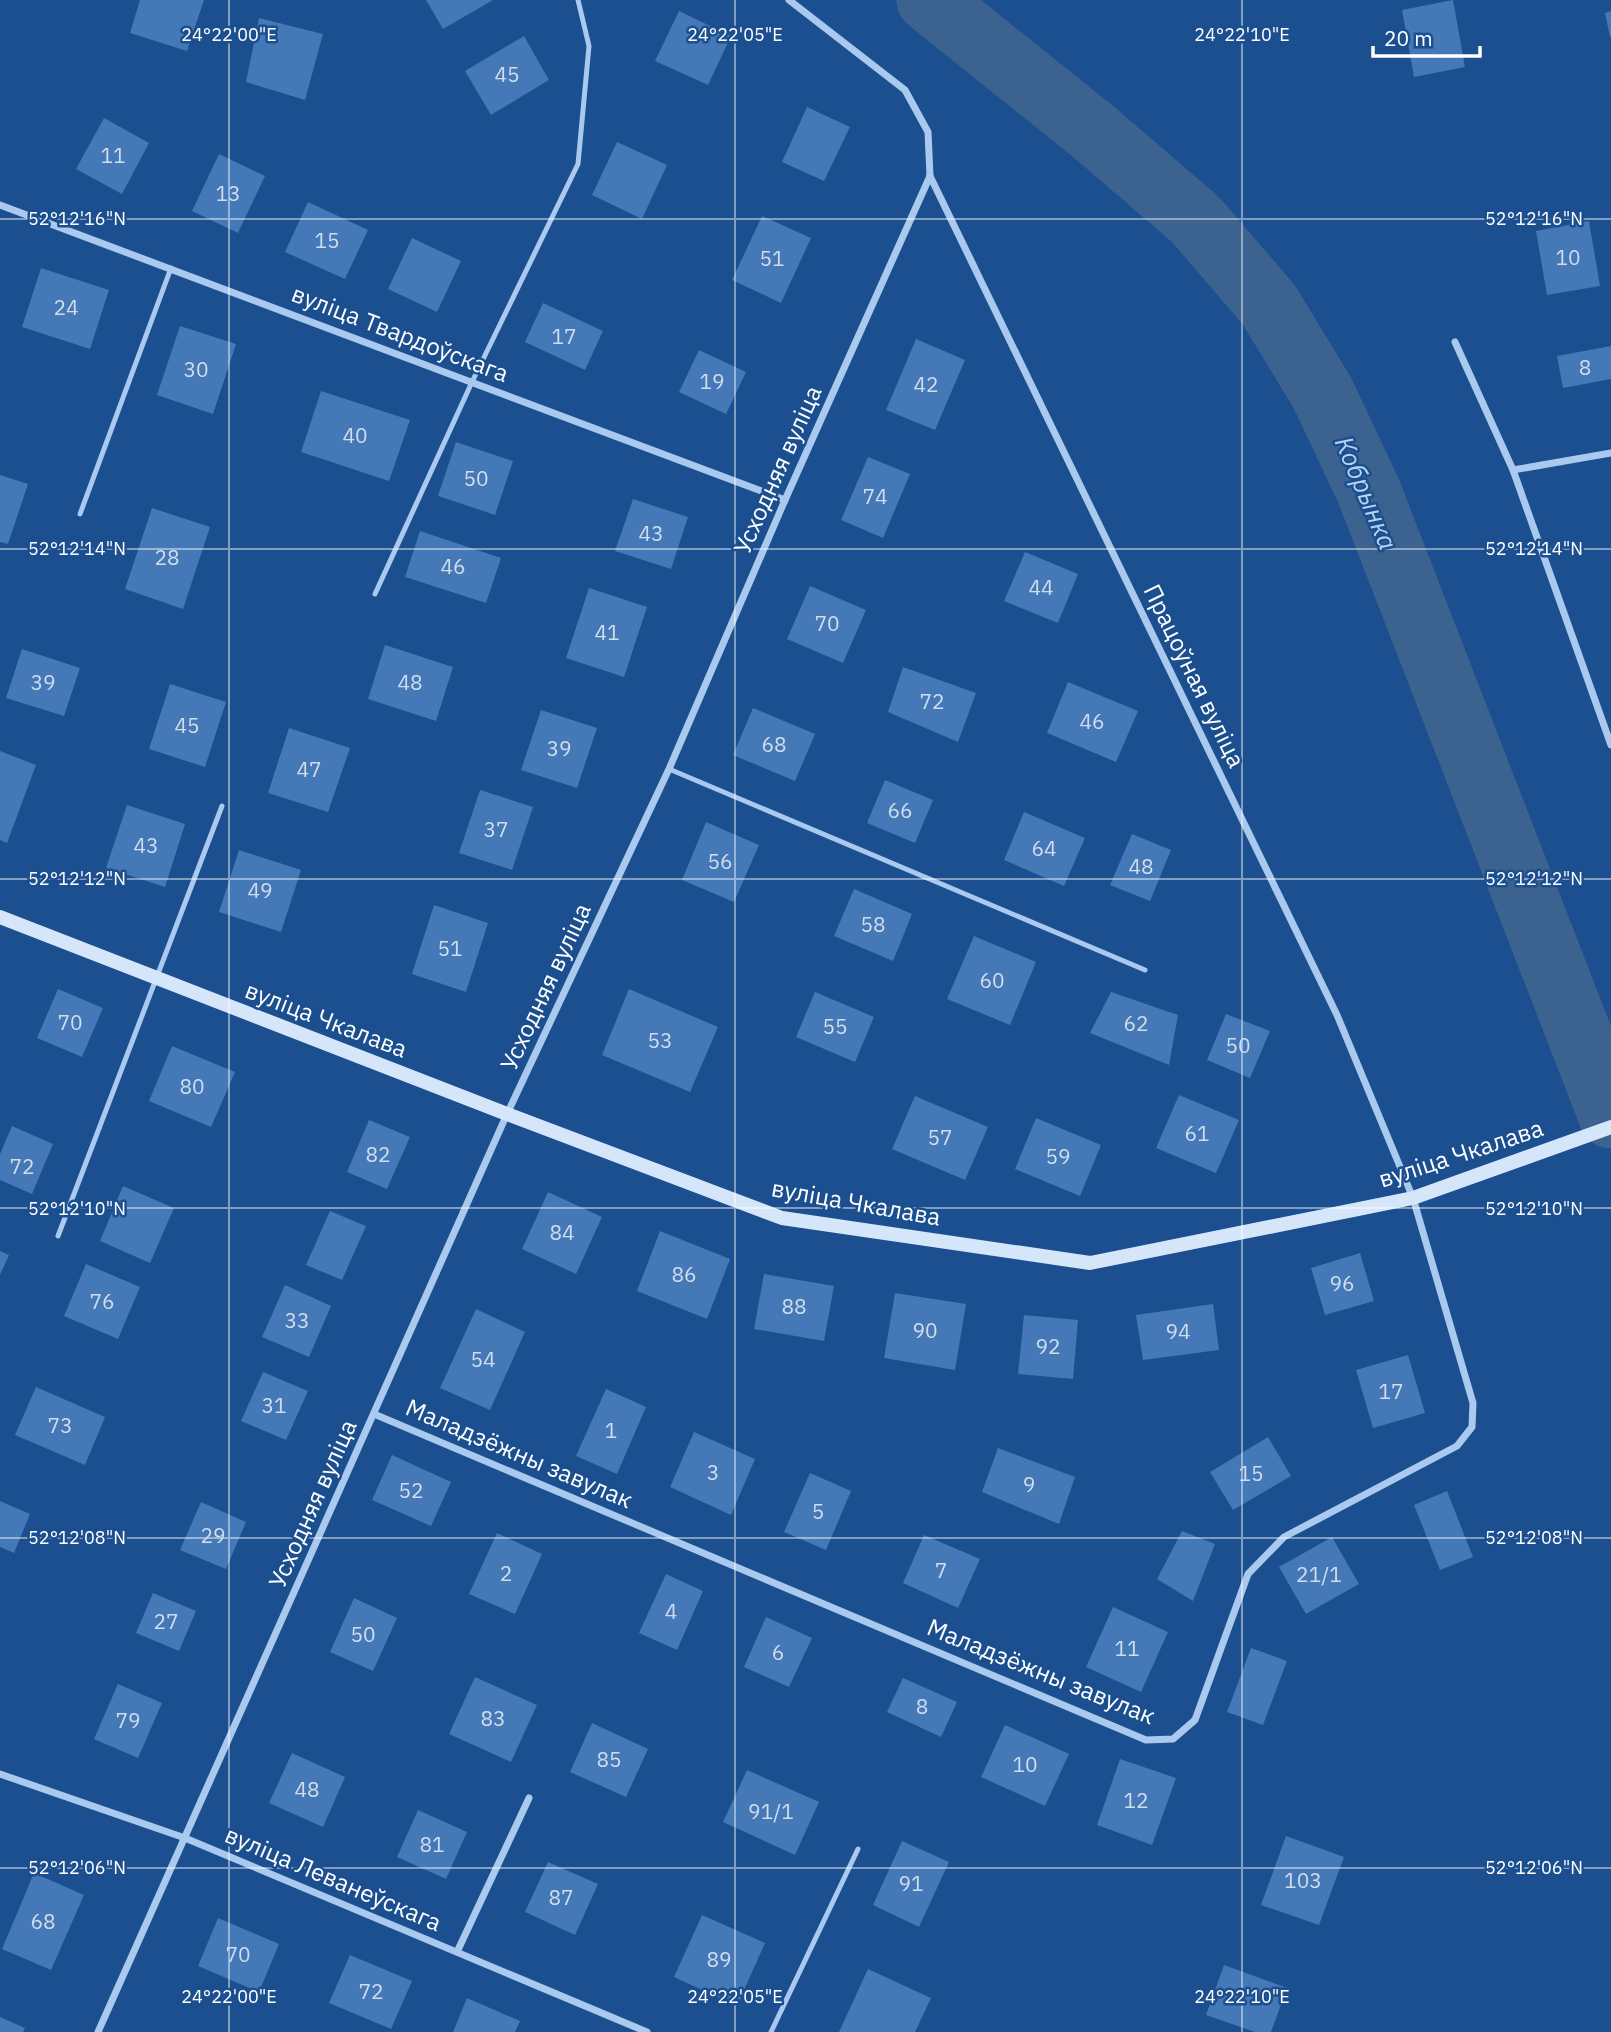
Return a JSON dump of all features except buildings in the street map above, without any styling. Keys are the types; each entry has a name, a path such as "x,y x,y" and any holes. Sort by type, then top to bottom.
{"main road":[{"name":"вуліца Чкалава","path":"0,918 782,1218 1090,1264 1413,1198 1611,1128"}],"street":[{"name":"Усходняя вуліца","path":"98,2032 508,1114 669,769 785,500 930,176 928,132 905,90 789,0"},
{"name":"Працоўная вуліца","path":"930,176 1337,1015 1413,1198"},
{"name":"вуліца Твардоўскага","path":"0,205 785,500"},
{"path":"1455,342 1513,470 1611,745"},
{"path":"1513,470 1611,453"},
{"name":"Маладзёжны завулак","path":"374,1414 1146,1740 1173,1739 1195,1720 1248,1574 1284,1537 1457,1446 1472,1427 1473,1403 1413,1198"},
{"name":"вуліца Леванеўскага","path":"0,1774 185,1838 647,2032"},
{"path":"457,1952 529,1798"}],"lane":[{"path":"375,594 472,382 578,164 589,46 578,0"},
{"path":"80,514 171,268"},
{"path":"669,769 1146,970"},
{"path":"58,1236 222,806"},
{"path":"771,2032 858,1849"}],"waterway":[{"name":"Кобрынка","path":"929,0 1095,133 1196,220 1269,305 1323,394 1369,492 1611,1116"}]}
